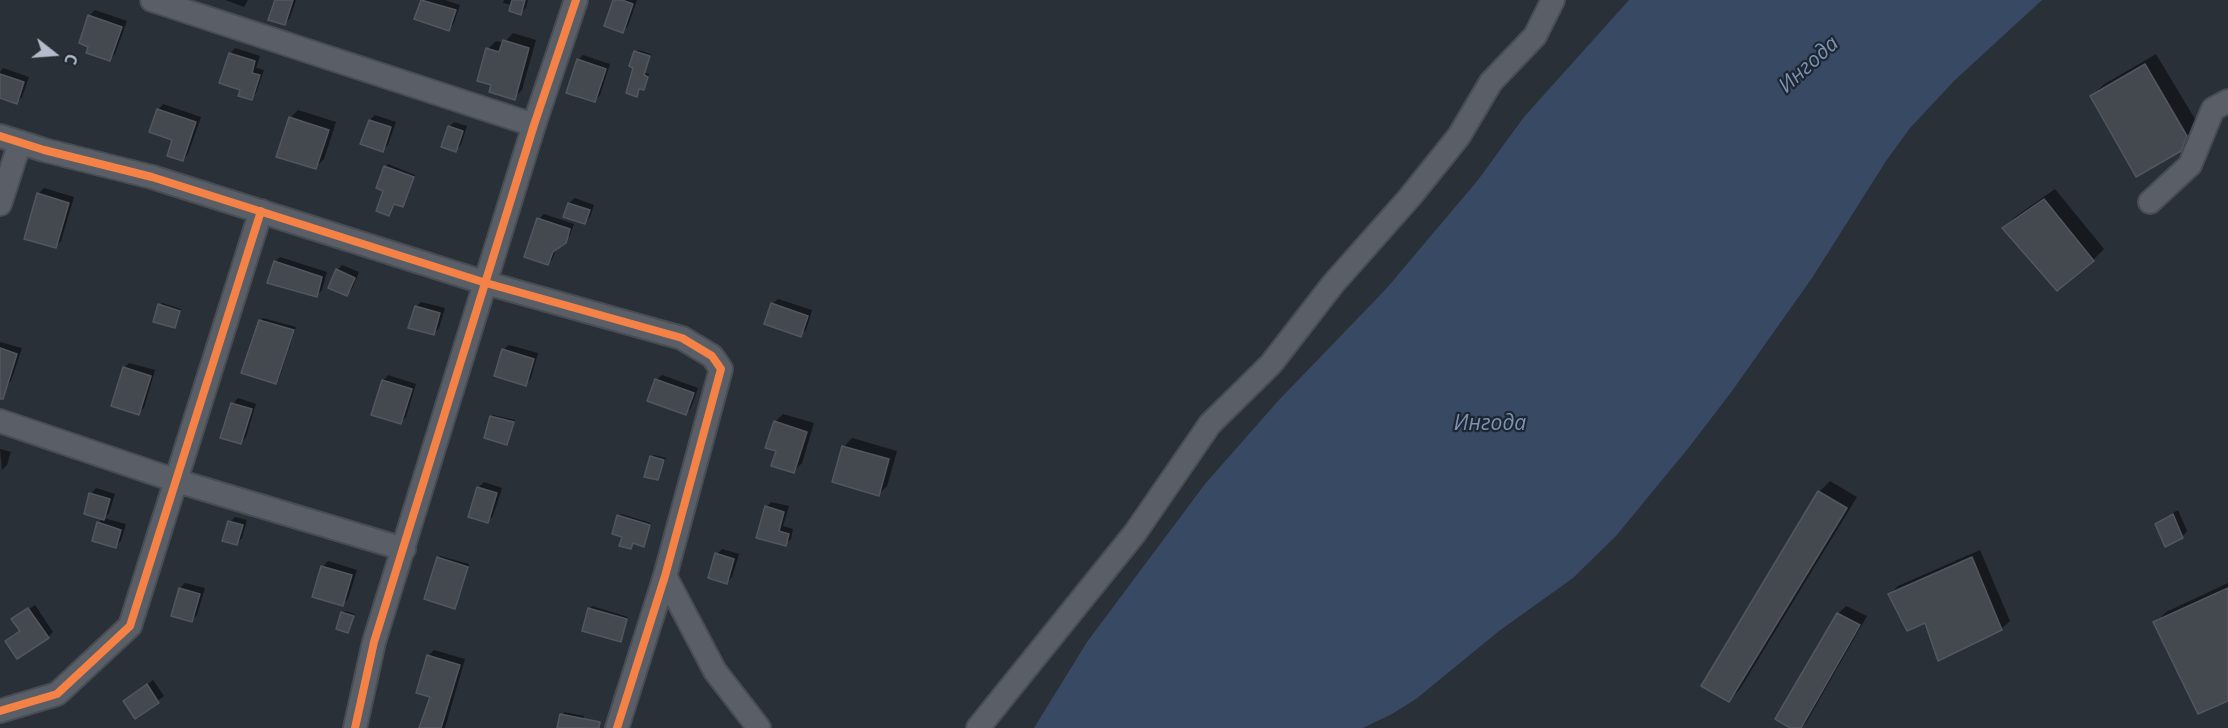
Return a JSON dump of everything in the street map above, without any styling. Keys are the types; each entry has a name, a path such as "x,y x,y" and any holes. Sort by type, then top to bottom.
{"street":[{"path":"152,0 534,124"},
{"path":"355,728 374,642 534,124 576,0"},
{"path":"978,728 1135,533 1210,424 1271,364 1333,284 1410,197 1452,145 1491,82 1535,36 1553,0"},
{"path":"2150,202 2190,165 2213,109 2228,101"},
{"path":"0,204 10,139 152,177 486,283 682,338 712,356 721,369 665,576 617,728"},
{"path":"0,711 57,694 130,626 261,211"},
{"path":"0,422 177,480 404,549"},
{"path":"665,576 715,671 759,728"}],"water":[{"name":"Ингода","path":"1629,0 2042,0 1955,80 1910,128 1886,161 1812,278 1732,391 1616,536 1573,578 1499,631 1416,699 1363,728 1034,728 1087,642 1205,484 1278,401 1386,289 1478,180 1524,117"}],"building":[{"path":"275,0 293,0 285,25 268,20"},
{"path":"421,0 456,10 449,31 414,19"},
{"path":"512,0 525,0 521,15 509,11"},
{"path":"613,0 633,4 623,33 604,26"},
{"path":"88,15 122,27 110,61 86,53 88,47 79,43"},
{"path":"503,40 529,48 515,100 489,92 491,85 477,81 486,48 499,52"},
{"path":"634,51 650,56 644,75 648,77 644,90 639,89 637,97 626,93 633,68 629,66"},
{"path":"229,53 255,61 252,73 260,75 252,100 238,96 240,90 219,83"},
{"path":"577,59 606,69 595,102 566,93"},
{"path":"2145,64 2187,136 2181,151 2136,177 2090,96"},
{"path":"0,74 24,82 17,104 0,98"},
{"path":"157,109 196,122 183,161 167,156 172,140 149,132"},
{"path":"289,117 329,130 316,169 276,157"},
{"path":"369,120 391,127 383,152 360,144"},
{"path":"448,126 463,131 456,152 441,147"},
{"path":"384,166 414,177 403,207 394,204 389,216 376,211 383,191 376,188"},
{"path":"37,193 69,203 56,248 24,239"},
{"path":"2044,199 2094,261 2057,291 2002,228"},
{"path":"568,203 590,210 585,224 563,217"},
{"path":"537,218 570,229 566,243 553,252 548,265 524,257"},
{"path":"274,261 322,277 317,297 267,283"},
{"path":"336,269 355,278 347,296 328,288"},
{"path":"771,303 808,316 801,337 764,324"},
{"path":"158,304 180,311 175,328 153,322"},
{"path":"415,306 440,313 434,335 408,328"},
{"path":"259,320 294,330 276,384 241,373"},
{"path":"0,348 17,354 3,399 0,399"},
{"path":"502,349 534,359 526,386 494,376"},
{"path":"123,367 151,376 139,415 111,406"},
{"path":"655,379 694,393 686,415 647,401"},
{"path":"382,380 412,389 401,424 371,415"},
{"path":"231,403 252,409 241,444 220,438"},
{"path":"490,416 514,422 507,445 484,438"},
{"path":"774,421 807,432 794,473 771,466 776,451 765,448"},
{"path":"842,446 889,459 879,496 832,482"},
{"path":"650,456 664,460 658,480 644,477"},
{"path":"477,487 497,493 488,523 468,517"},
{"path":"1818,491 1847,508 1729,702 1701,686"},
{"path":"89,493 110,499 104,520 84,514"},
{"path":"765,506 784,512 779,531 789,534 786,546 756,538"},
{"path":"2173,514 2183,538 2165,547 2155,524"},
{"path":"617,515 650,525 644,547 633,543 631,549 619,546 622,537 612,534"},
{"path":"228,521 243,525 237,545 222,541"},
{"path":"97,522 121,530 116,548 92,541"},
{"path":"715,553 734,559 727,584 708,578"},
{"path":"437,557 468,567 455,609 424,599"},
{"path":"1972,557 2002,630 1938,661 1925,623 1907,631 1888,594"},
{"path":"321,566 352,575 343,606 312,597"},
{"path":"179,588 200,594 192,622 171,616"},
{"path":"2228,588 2228,701 2198,714 2153,622"},
{"path":"28,608 49,638 17,659 5,641 20,631 11,619"},
{"path":"588,608 627,619 621,642 582,631"},
{"path":"341,612 354,616 348,633 336,629"},
{"path":"1837,613 1860,625 1801,728 1790,728 1775,719"},
{"path":"427,655 460,665 441,728 419,728 430,697 416,693"},
{"path":"147,684 159,703 135,719 123,701"},
{"path":"560,714 600,722 599,728 557,728"}],"cycle path":[{"path":"355,728 374,642 534,125 576,0"},
{"path":"0,136 44,150 152,177 486,283 682,338 712,356 721,369 665,576 617,728"},
{"path":"0,711 57,694 130,626 261,211"}]}
